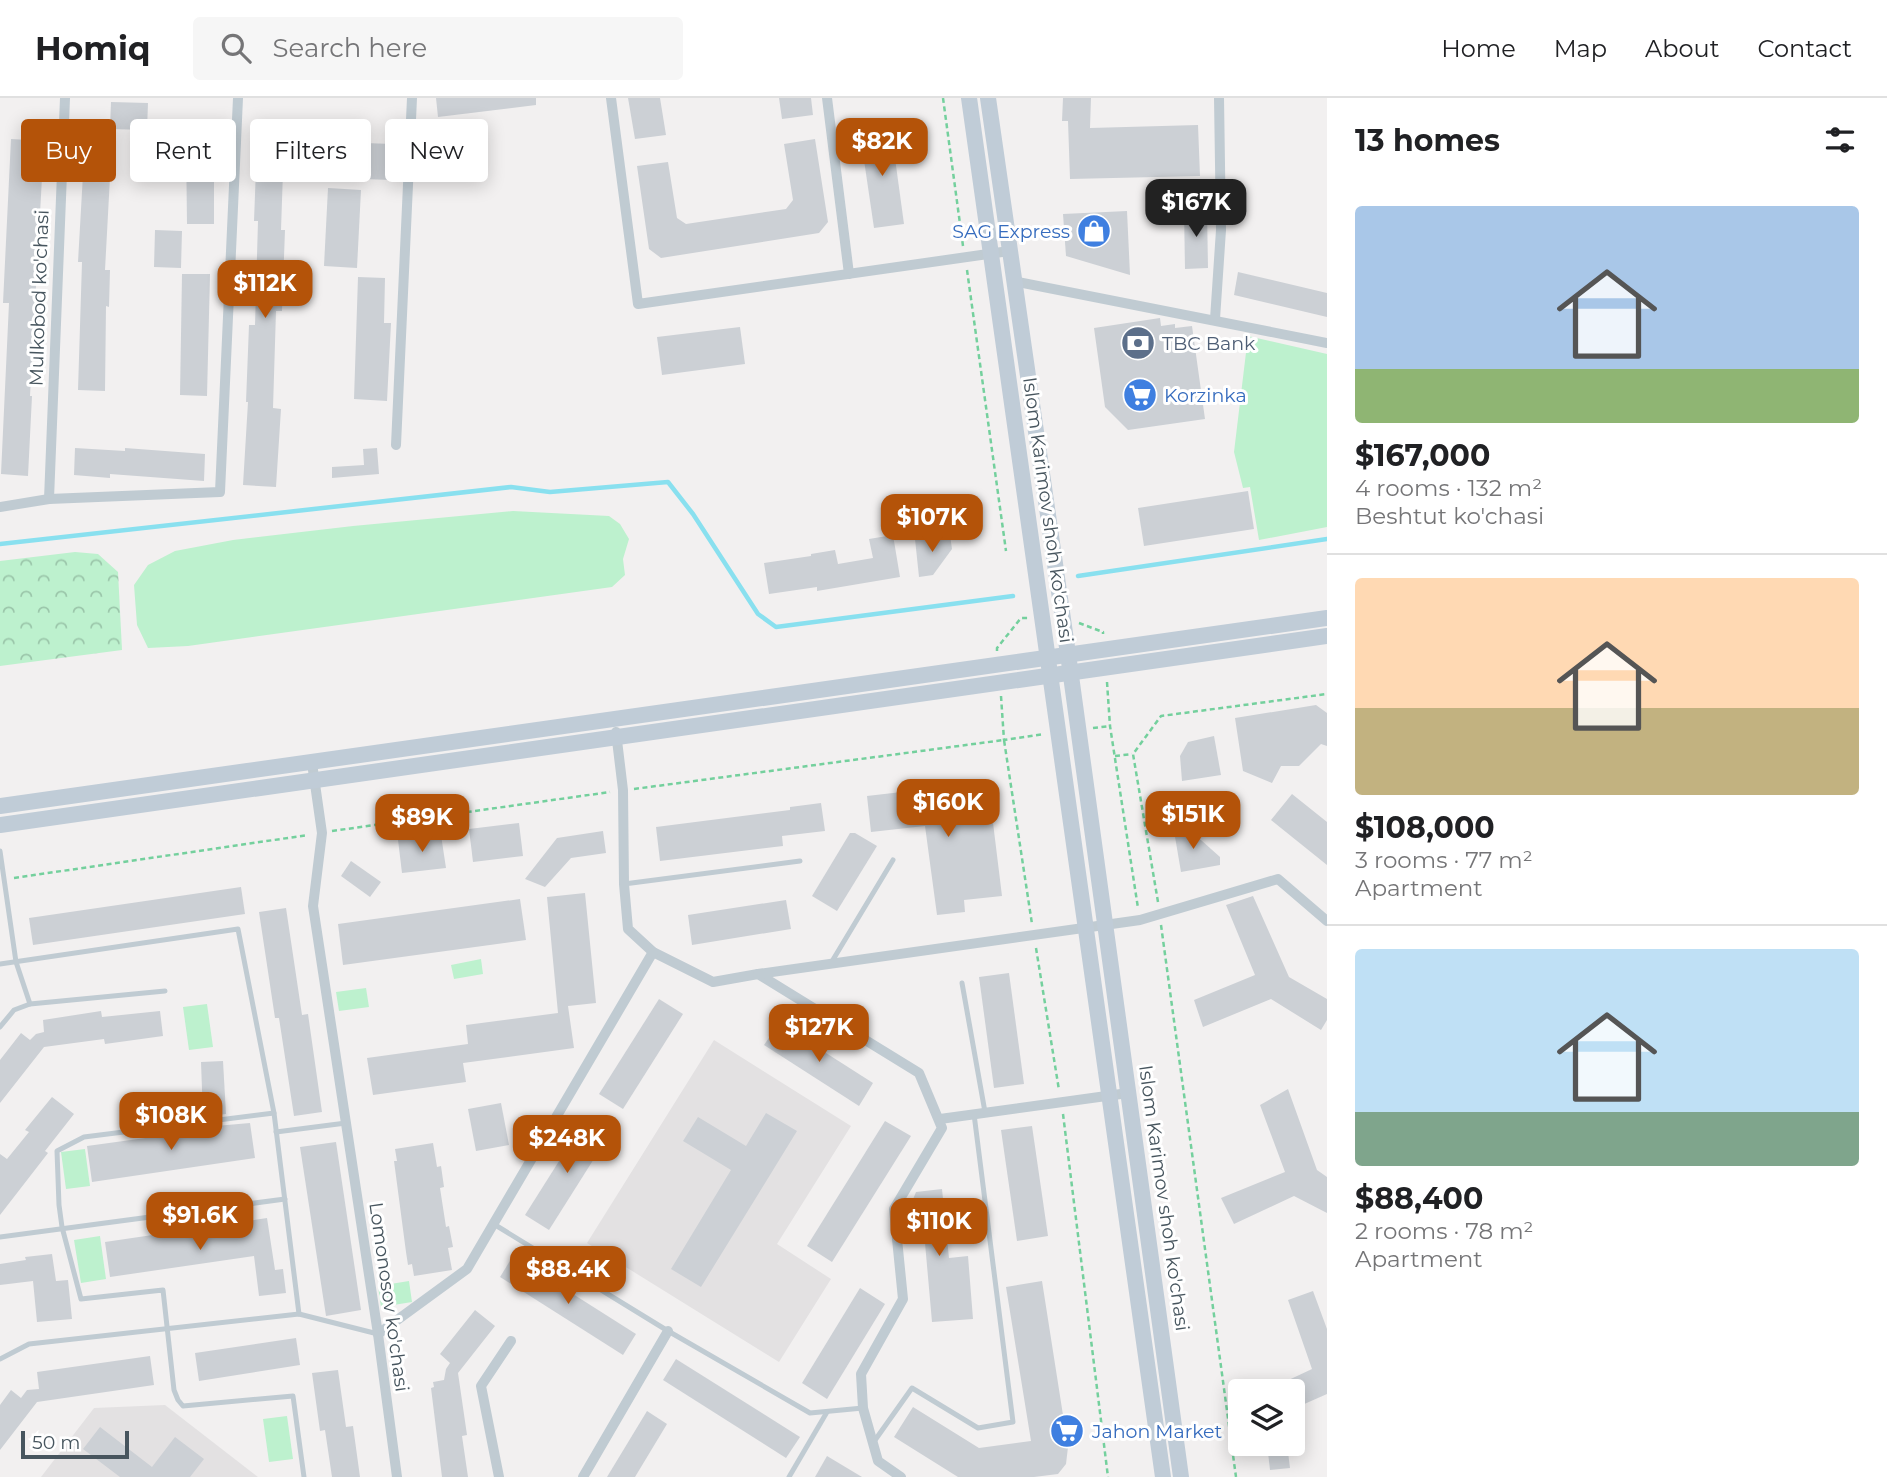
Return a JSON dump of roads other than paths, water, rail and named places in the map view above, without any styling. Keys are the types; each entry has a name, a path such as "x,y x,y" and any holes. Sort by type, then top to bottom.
{"main road":[{"name":"Islom Karimov shoh ko'chasi","path":"969,98 1107,1096 1163,1477"},
{"name":"Islom Karimov shoh ko'chasi","path":"988,98 1068,653 1181,1477"},
{"path":"0,825 614,718 1327,618"},
{"path":"0,806 617,737 1327,636"}],"street":[{"name":"Mulkobod ko'chasi","path":"49,499 65,98"},
{"path":"0,506 49,499 220,492 238,98"},
{"path":"396,446 412,98"},
{"path":"611,98 638,304 1009,251"},
{"path":"827,98 849,274"},
{"path":"1215,319 1221,230 1219,98"},
{"path":"1013,281 1327,343"},
{"path":"614,718 623,790 624,884 628,929 653,952 713,982 1140,920 1278,879 1327,921"},
{"name":"Lomonosov ko'chasi","path":"313,771 322,833 313,906 397,1477"},
{"path":"378,1334 467,1269 653,952"},
{"path":"758,974 919,1073 940,1119 942,1128 894,1209 903,1299 861,1374 863,1408 878,1461 901,1477"},
{"path":"940,1119 1128,1093"},
{"path":"583,1477 668,1331"},
{"path":"499,1477 481,1386 511,1341"}],"lane":[{"path":"0,851 16,962 30,1004"},
{"path":"624,884 800,860"},
{"path":"831,963 893,860"},
{"path":"0,964 238,929 274,1113 299,1314"},
{"path":"873,1443 912,1388 978,1428 1013,1422 962,983"},
{"path":"0,1027 14,1010 30,1004 165,991"},
{"path":"274,1113 84,1137 57,1151 59,1205 81,1299 163,1290 177,1400 183,1406 293,1396 304,1477"},
{"path":"276,1132 345,1123"},
{"path":"0,1237 285,1199"},
{"path":"492,1223 668,1331 810,1413 863,1408"},
{"path":"0,1359 29,1344 299,1314 378,1334"},
{"path":"789,1477 827,1412"}],"waterway":[{"path":"0,544 511,487 550,492 668,482 693,514 758,614 776,627 1013,596"},
{"path":"1078,576 1327,539"}],"place":[{"name":"SAG Express","path":"1094,231"},
{"name":"TBC Bank","path":"1138,343"},
{"name":"Korzinka","path":"1140,395"},
{"name":"Jahon Market","path":"1067,1431"}]}
